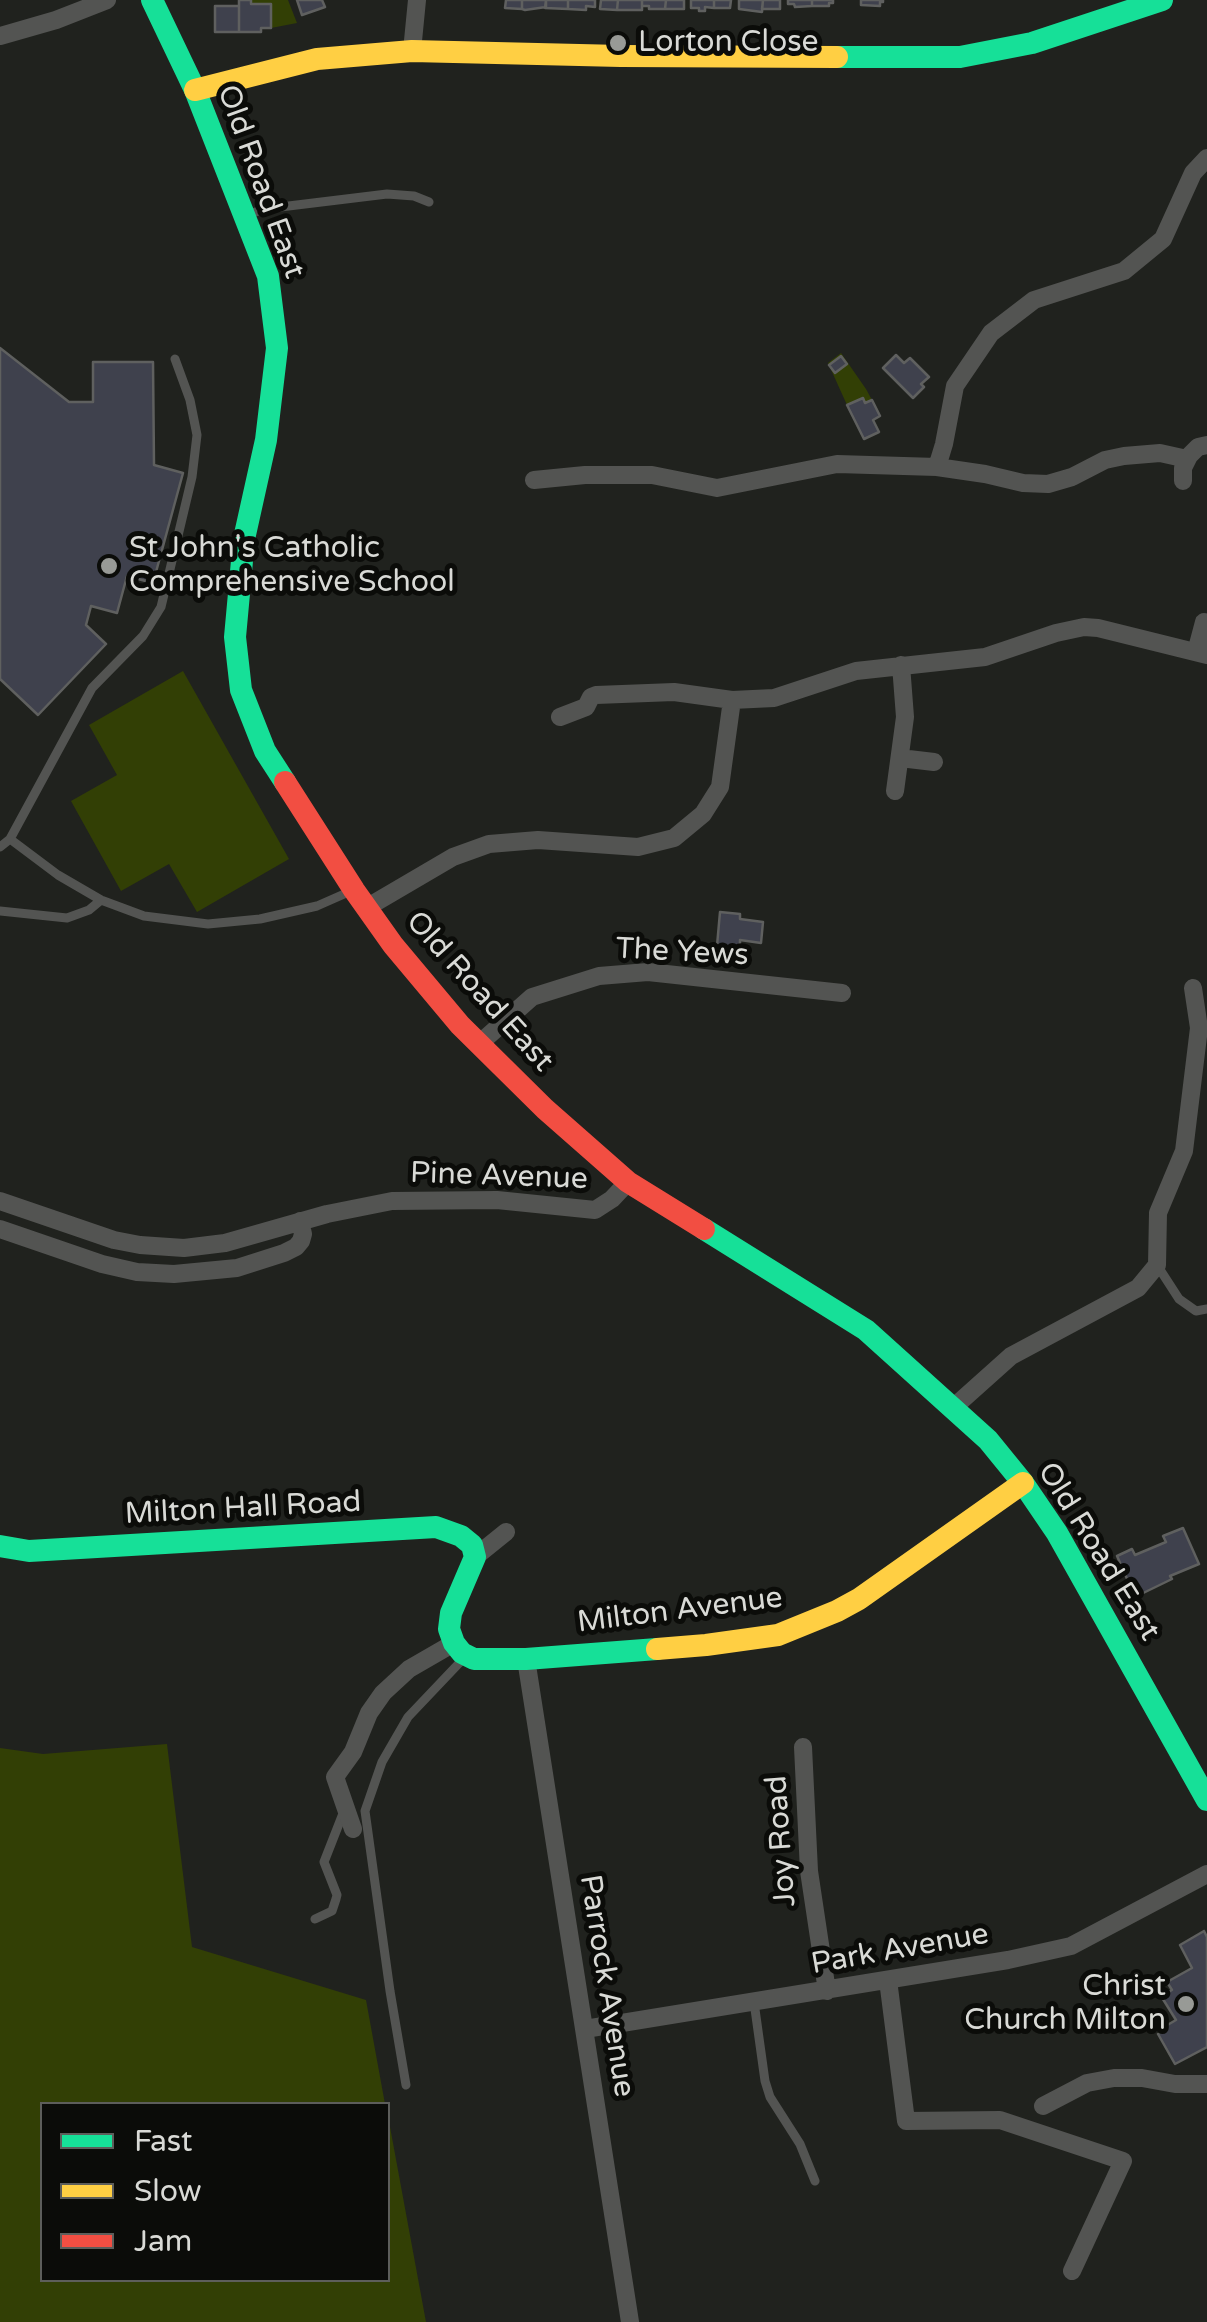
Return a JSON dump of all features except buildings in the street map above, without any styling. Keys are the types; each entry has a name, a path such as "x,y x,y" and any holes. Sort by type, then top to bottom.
{"main road":[{"name":"Old Road East","path":"152,0 195,90 268,276 277,348 266,440 244,538 234,637 242,690 265,751 360,899 416,974 545,1109 628,1182 866,1330 988,1440 1058,1533 1207,1800"},
{"path":"195,90 318,59 412,52 960,56 1032,43 1162,0"},
{"name":"Milton Avenue","path":"460,1650 486,1660 526,1659 706,1645 778,1635 859,1598 1023,1483"},
{"name":"Milton Hall Road","path":"0,1546 29,1550 157,1545 436,1527 462,1536 472,1545 474,1558"},
{"path":"460,1650 449,1629 450,1618 474,1558"}],"street":[{"path":"0,36 106,0"},
{"path":"412,52 417,0"},
{"path":"937,468 956,386 990,333 1034,300 1124,271 1164,239 1193,174 1207,158"},
{"path":"1183,481 1187,459 1198,447 1207,445"},
{"path":"534,480 585,474 652,475 717,488 837,464 937,468 1048,484 1124,456 1160,453 1187,459"},
{"path":"560,717 586,708 596,694 674,692 732,700 778,697 853,671 985,657 1084,627 1202,653 1204,622"},
{"path":"895,791 905,717 902,665"},
{"path":"360,899 484,845 538,840 638,847 674,838 702,814 720,787 732,700"},
{"path":"900,758 934,762"},
{"name":"The Yews","path":"479,1044 532,998 600,976 648,972 842,993"},
{"path":"954,1407 1011,1356 1138,1288 1157,1264 1158,1214 1184,1151 1199,1028 1193,988"},
{"name":"Pine Avenue","path":"0,1201 114,1240 193,1248 364,1205 414,1199 496,1200 595,1210 628,1182"},
{"path":"0,1229 102,1264 170,1274 237,1268 289,1252 301,1241 300,1221"},
{"path":"474,1558 506,1532"},
{"path":"353,1829 332,1769 354,1752 366,1718 382,1692 417,1663 460,1650"},
{"name":"Parrock Avenue","path":"526,1659 630,2322"},
{"name":"Joy Road","path":"803,1747 809,1871 827,1990"},
{"name":"Park Avenue","path":"585,2029 1008,1960 1071,1946 1207,1874"},
{"path":"888,1980 906,2121 1000,2120 1123,2161 1072,2271"},
{"path":"1043,2106 1086,2084 1114,2078 1207,2084"}],"lane":[{"path":"244,216 264,209 387,194 414,196 429,202"},
{"path":"0,847 10,839 92,688 143,636 161,607 192,478 196,435 190,400 175,359"},
{"path":"10,839 58,875 101,900 144,916 208,924 260,919 360,899"},
{"path":"0,911 67,918 101,900"},
{"path":"1157,1264 1178,1298 1196,1311 1207,1309"},
{"path":"406,2085 365,1811 382,1762 408,1717 460,1650"},
{"path":"315,1919 332,1911 336,1899 324,1860 346,1809"},
{"path":"754,2002 764,2080 770,2097 800,2144 815,2181"}],"green space":[{"path":"251,0 288,0 297,23 271,28 271,4 251,4"},
{"path":"841,353 872,400 865,403 862,398 847,405 828,363"},
{"path":"183,671 289,859 197,912 169,864 121,891 71,801 117,775 89,725"},
{"path":"167,1744 192,1947 366,2000 385,2102 40,2102 40,2282 390,2282 390,2127 426,2322 0,2322 0,1748 43,1754"}],"traffic: fast":[{"path":"152,0 195,90 268,276 277,348 266,440 244,539 235,637 241,690 265,751 285,782"},
{"path":"837,57 960,57 1032,43 1162,0"},
{"path":"704,1229 866,1330 988,1440 1057,1533 1207,1800"},
{"path":"0,1546 29,1551 436,1527 461,1536 472,1545 475,1557 451,1613 449,1629 462,1653 474,1659 526,1659 657,1649"}],"traffic: slow":[{"path":"195,90 317,59 412,51 837,57"},
{"path":"657,1649 778,1635 837,1611 1023,1483"}],"traffic: jam":[{"path":"285,782 393,945 460,1025 545,1109 628,1182 704,1229"}],"place":[{"name":"Lorton Close","path":"618,43"},
{"name":"St John's Catholic Comprehensive School","path":"109,566"},
{"name":"Christ Church Milton","path":"1186,2004"}]}
